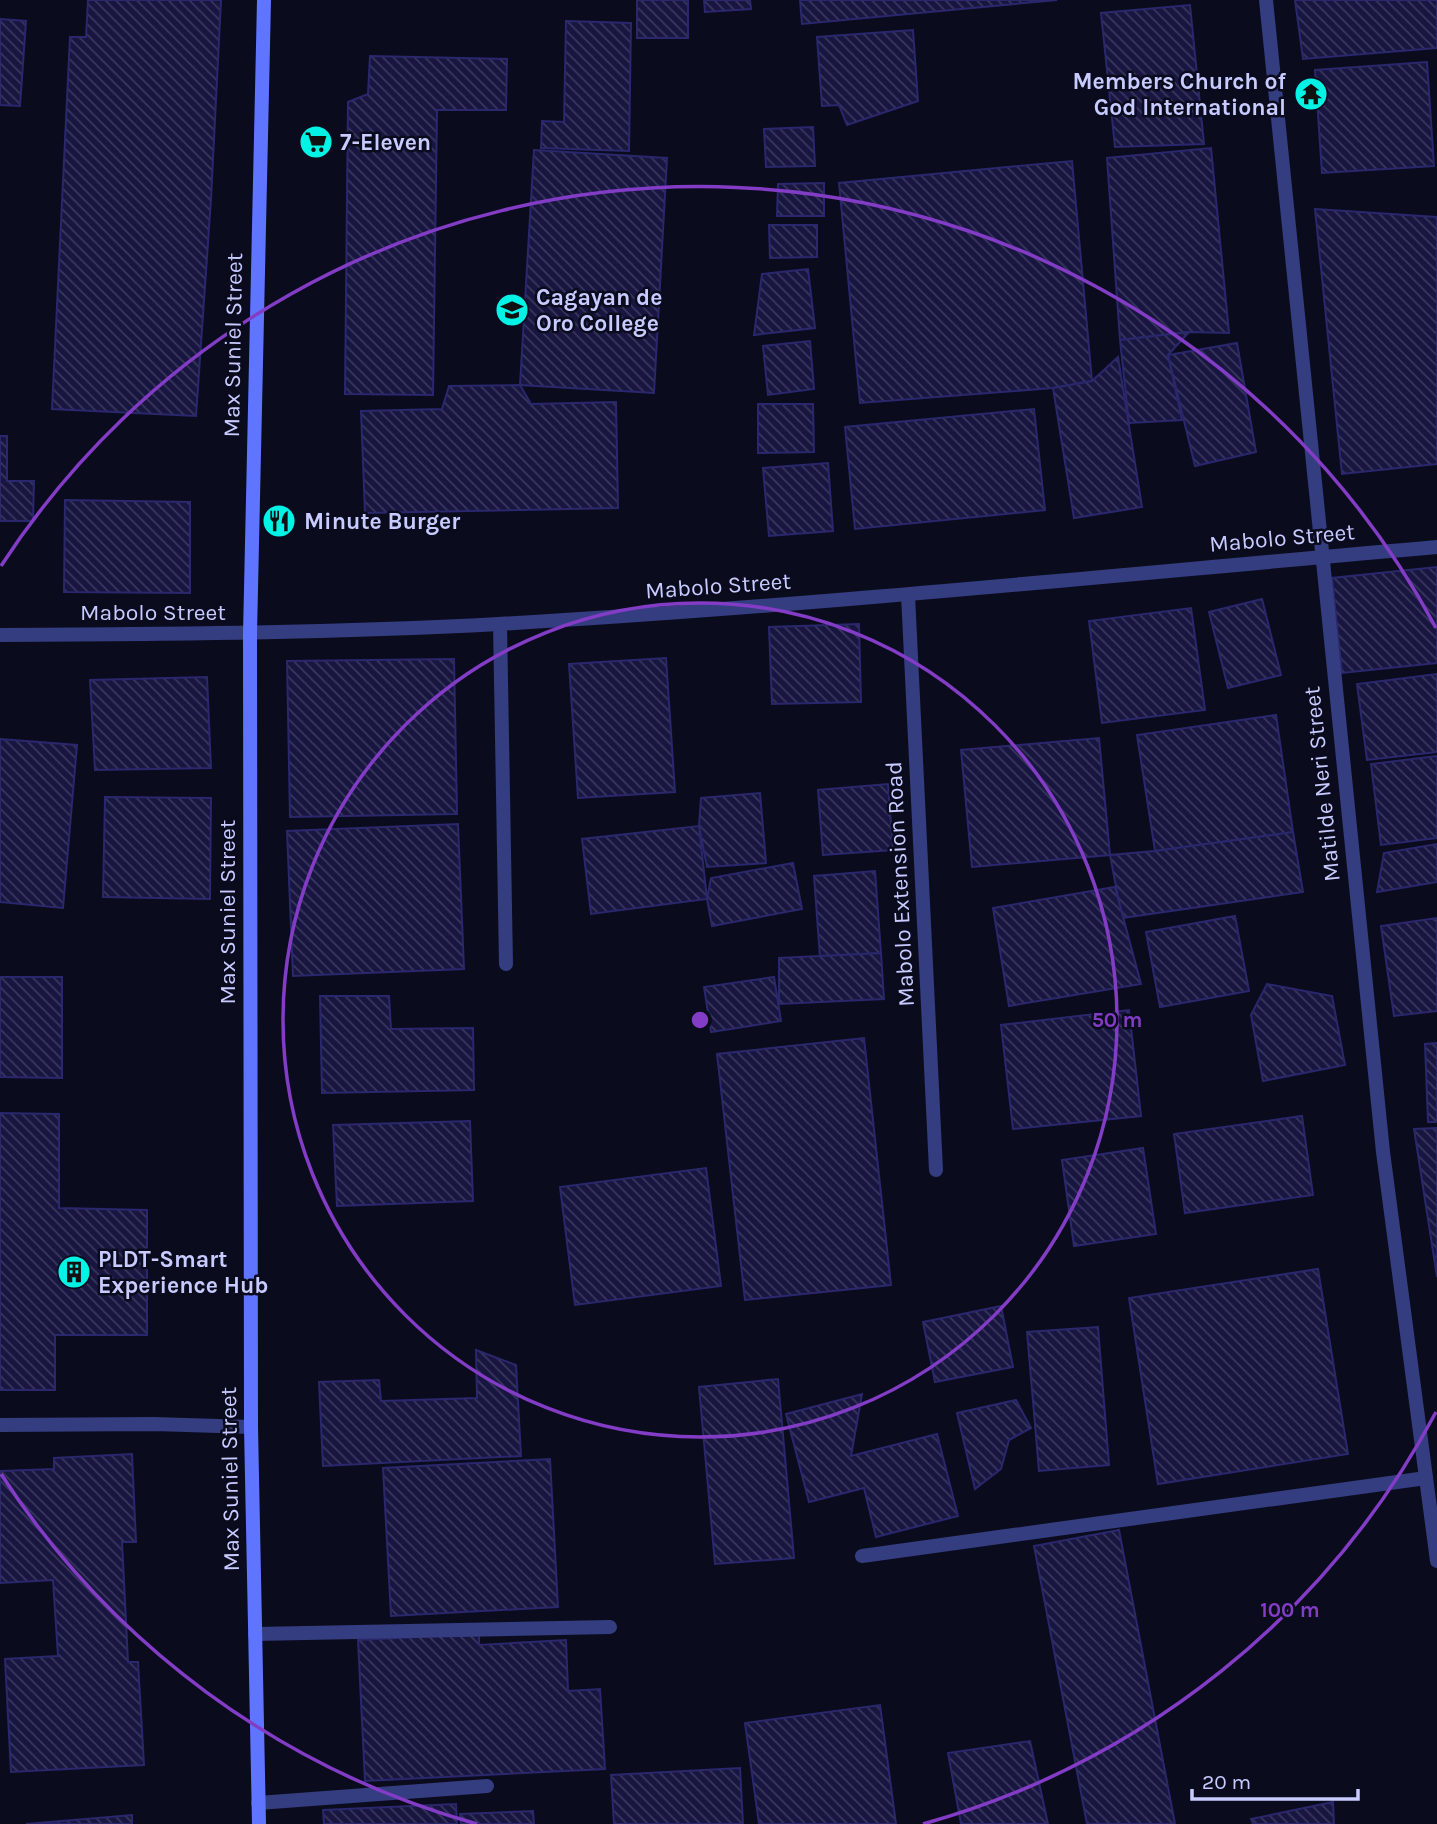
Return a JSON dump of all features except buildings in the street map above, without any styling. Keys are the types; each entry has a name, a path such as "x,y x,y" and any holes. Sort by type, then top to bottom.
{"main road":[{"name":"Max Suniel Street","path":"259,1824 251,1427 250,634 264,0"}],"street":[{"name":"Matilde Neri Street","path":"1266,0 1383,1152 1437,1561"},
{"name":"Mabolo Street","path":"0,635 250,634 500,624 908,595 1437,547"},
{"name":"Mabolo Extension Road","path":"908,595 936,1170"},
{"path":"500,624 506,964"},
{"path":"0,1425 154,1424 251,1427"},
{"path":"862,1556 1426,1478"},
{"path":"256,1634 610,1627"},
{"path":"258,1803 487,1786"}],"place":[{"name":"Members Church of God International","path":"1311,94"},
{"name":"7-Eleven","path":"316,142"},
{"name":"Cagayan de Oro College","path":"512,310"},
{"name":"Minute Burger","path":"279,521"},
{"name":"PLDT-Smart Experience Hub","path":"74,1272"}]}
